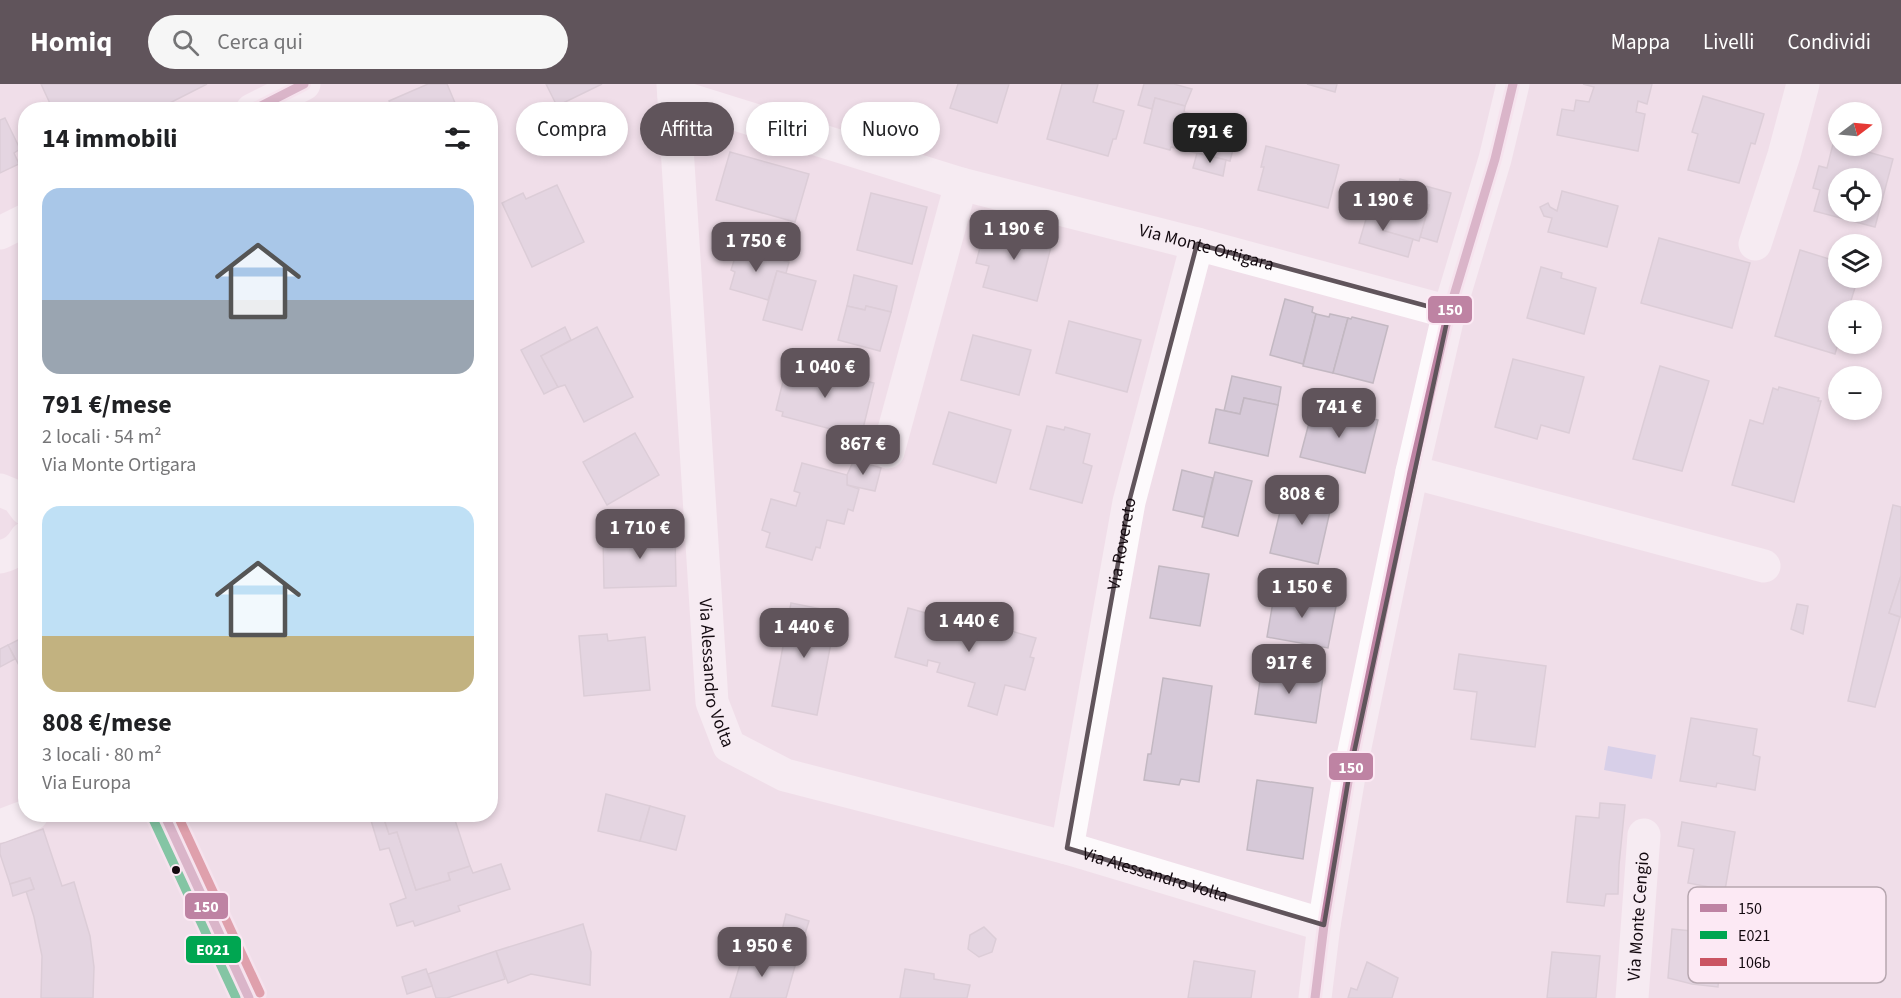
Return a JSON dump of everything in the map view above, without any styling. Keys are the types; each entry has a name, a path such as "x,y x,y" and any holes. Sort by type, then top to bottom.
{"street":[{"path":"268,102 304,84"},
{"path":"1315,998 1324,925 1349,776 1412,472 1449,312 1495,159 1513,84"},
{"path":"1755,244 1784,155 1803,84"},
{"name":"Via Monte Ortigara","path":"674,90 962,184 1449,312"},
{"name":"Via Alessandro Volta","path":"674,90 712,702 729,746 785,775 1067,848 1324,925"},
{"path":"888,452 962,184"},
{"path":"0,232 18,224"},
{"name":"Via Rovereto","path":"1067,848 1129,502 1197,244"},
{"path":"1412,472 1764,566"},
{"path":"0,826 18,819"},
{"path":"168,822 249,998"},
{"name":"Via Monte Cengio","path":"1632,998 1644,835"}],"highlighted area":[{"path":"1197,244 1449,312 1349,776 1324,925 1067,848 1129,502"}],"water":[{"path":"1608,746 1656,755 1652,779 1604,770"}],"building":[{"path":"41,84 207,84 172,102 49,102"},
{"path":"428,84 447,84 455,102 389,102"},
{"path":"546,84 602,84 565,102 555,102"},
{"path":"958,84 1009,84 997,123 950,108"},
{"path":"1062,84 1098,84 1093,102 1124,111 1116,139 1113,139 1108,156 1047,139"},
{"path":"1144,84 1174,84 1192,89 1185,106 1155,98 1152,109 1138,105"},
{"path":"1307,84 1337,84 1335,92"},
{"path":"1583,84 1652,84 1647,104 1638,101 1636,112 1645,114 1638,151 1557,135 1562,109 1574,111 1576,100 1589,102 1594,87"},
{"path":"1703,96 1764,114 1755,144 1751,143 1739,183 1688,170 1698,134 1692,132"},
{"path":"1155,98 1185,106 1184,112 1239,126 1230,161 1144,143"},
{"path":"5,118 18,145 18,150 14,153 18,164 0,173 0,120"},
{"path":"1266,146 1339,165 1328,208 1258,190"},
{"path":"734,153 809,174 795,222 716,200 729,156 734,156"},
{"path":"1197,153 1226,160 1223,176 1193,168"},
{"path":"1830,156 1882,156 1893,159 1882,201 1882,168 1828,168 1828,215 1814,211 1820,190 1813,188 1819,166 1827,168"},
{"path":"1400,179 1451,193 1437,242 1420,237 1429,205 1395,196"},
{"path":"557,185 584,242 532,267 502,203 523,193 526,199"},
{"path":"1562,191 1618,206 1607,247 1548,232 1552,218 1544,216 1540,207 1548,203 1557,211"},
{"path":"871,193 927,207 912,264 857,250"},
{"path":"1391,195 1429,205 1419,241 1381,230"},
{"path":"1372,199 1388,203 1381,230 1413,239 1408,257 1359,243"},
{"path":"1856,222 1876,222 1875,227"},
{"path":"986,224 1006,229 1007,226 1053,239 1037,301 983,287 989,266 976,263"},
{"path":"1659,238 1750,263 1732,328 1641,303"},
{"path":"738,248 789,262 786,273 777,271 768,300 730,289 735,272 731,270"},
{"path":"1800,250 1828,259 1828,288 1855,288 1851,300 1828,300 1828,352 1775,336"},
{"path":"1541,267 1562,273 1561,278 1596,288 1584,334 1527,318"},
{"path":"777,271 816,281 802,330 763,320"},
{"path":"854,275 897,286 891,312 866,306 865,310 847,306"},
{"path":"1285,299 1313,307 1312,312 1316,314 1303,364 1270,355"},
{"path":"847,306 865,310 866,306 891,312 880,351 838,340"},
{"path":"1316,314 1348,318 1333,373 1303,366"},
{"path":"1348,318 1388,326 1373,383 1333,373"},
{"path":"1069,321 1141,340 1127,392 1056,373"},
{"path":"565,327 571,340 541,356 558,387 544,394 521,350"},
{"path":"597,327 633,397 584,422 565,385 558,387 541,356"},
{"path":"973,335 1031,350 1019,395 961,380"},
{"path":"1513,359 1584,377 1569,433 1541,425 1537,439 1495,427"},
{"path":"788,361 874,383 861,437 782,416 783,412 776,410"},
{"path":"1660,366 1709,381 1682,471 1633,459"},
{"path":"1232,376 1281,387 1278,405 1244,398 1240,414 1224,411"},
{"path":"1779,387 1819,398 1818,401 1821,401 1794,502 1732,485 1750,420 1763,424 1773,388 1778,390"},
{"path":"1244,398 1278,405 1268,456 1209,443 1216,409 1240,414"},
{"path":"1314,404 1378,420 1365,473 1300,457"},
{"path":"949,412 1011,430 996,483 933,464"},
{"path":"1047,426 1064,430 1065,427 1090,434 1083,463 1092,466 1082,503 1030,489"},
{"path":"635,433 659,475 607,505 583,462"},
{"path":"854,460 881,468 875,491 847,485 847,475"},
{"path":"802,463 847,475 847,485 859,489 853,511 848,509 844,524 827,520 820,548 816,547 812,560 766,547 770,533 762,530 771,499 796,506 800,493 794,491"},
{"path":"1182,470 1213,478 1204,517 1173,510"},
{"path":"1215,472 1252,481 1238,536 1202,527"},
{"path":"1286,487 1333,498 1318,564 1270,553"},
{"path":"1893,505 1901,507 1901,576 1889,613 1900,617 1875,707 1848,701"},
{"path":"675,533 676,586 604,588 603,535"},
{"path":"1159,566 1209,574 1200,626 1150,618"},
{"path":"1901,576 1901,617 1889,613"},
{"path":"1275,590 1337,601 1328,648 1267,637"},
{"path":"791,603 837,612 817,715 772,706"},
{"path":"1797,604 1808,606 1803,634 1791,629"},
{"path":"936,605 978,617 976,624 989,627 989,625 1036,638 1030,657 1034,658 1025,690 1005,685 997,715 968,706 975,683 937,672 940,663 928,660 927,666 895,657 908,608 933,615"},
{"path":"607,634 608,641 645,637 650,690 584,696 579,636"},
{"path":"18,640 18,663 8,645"},
{"path":"8,645 15,659 0,667 0,649"},
{"path":"1459,654 1546,666 1535,747 1471,739 1477,692 1454,689"},
{"path":"1262,667 1323,677 1316,723 1255,714"},
{"path":"1163,678 1212,686 1199,782 1181,779 1179,785 1144,780 1148,754 1151,754"},
{"path":"1691,718 1757,729 1753,755 1760,757 1755,790 1717,783 1716,787 1680,781"},
{"path":"1257,780 1313,788 1303,859 1247,850"},
{"path":"606,794 650,806 640,841 598,831"},
{"path":"1600,803 1625,805 1618,894 1606,894 1604,906 1567,902 1576,816 1599,818"},
{"path":"650,806 685,816 676,850 640,841"},
{"path":"371,822 385,822 389,834 397,832 416,890 450,880 448,873 470,866 473,873 501,864 510,889 458,906 460,911 415,926 413,921 397,926 390,904 406,898 389,848 380,850"},
{"path":"385,822 456,822 470,866 448,873 450,880 416,890 397,832 389,834"},
{"path":"1682,822 1735,832 1726,887 1688,883 1694,849 1678,846"},
{"path":"43,829 62,886 74,882 90,936 94,967 93,998 41,998 42,956 26,891 34,889 30,878 10,884 0,854 0,844"},
{"path":"30,878 34,889 13,896 10,884"},
{"path":"786,914 809,921 795,966 775,960"},
{"path":"583,924 591,952 590,985 531,974 508,983 496,951"},
{"path":"984,927 996,939 992,952 979,957 968,949 970,935"},
{"path":"1672,929 1688,931 1688,983 1668,978"},
{"path":"496,951 505,979 447,998 436,998 428,974"},
{"path":"744,951 795,966 786,998 730,998"},
{"path":"1552,952 1600,956 1596,998 1547,998"},
{"path":"1194,961 1255,971 1251,998 1188,998"},
{"path":"1367,962 1398,978 1392,998 1348,998 1351,988 1357,990"},
{"path":"426,969 432,986 407,994 402,977"},
{"path":"905,969 934,974 934,979 970,985 967,998 900,998"},
{"path":"1688,983 1718,983 1718,987"}],"transit line":[{"name":"150","path":"269,102 304,84"},
{"name":"150","path":"1315,998 1324,925 1349,776 1412,472 1449,312 1495,159 1513,84"},
{"name":"E021","path":"154,822 236,998"},
{"name":"150","path":"168,822 249,998"},
{"name":"106b","path":"181,822 260,993"}]}
